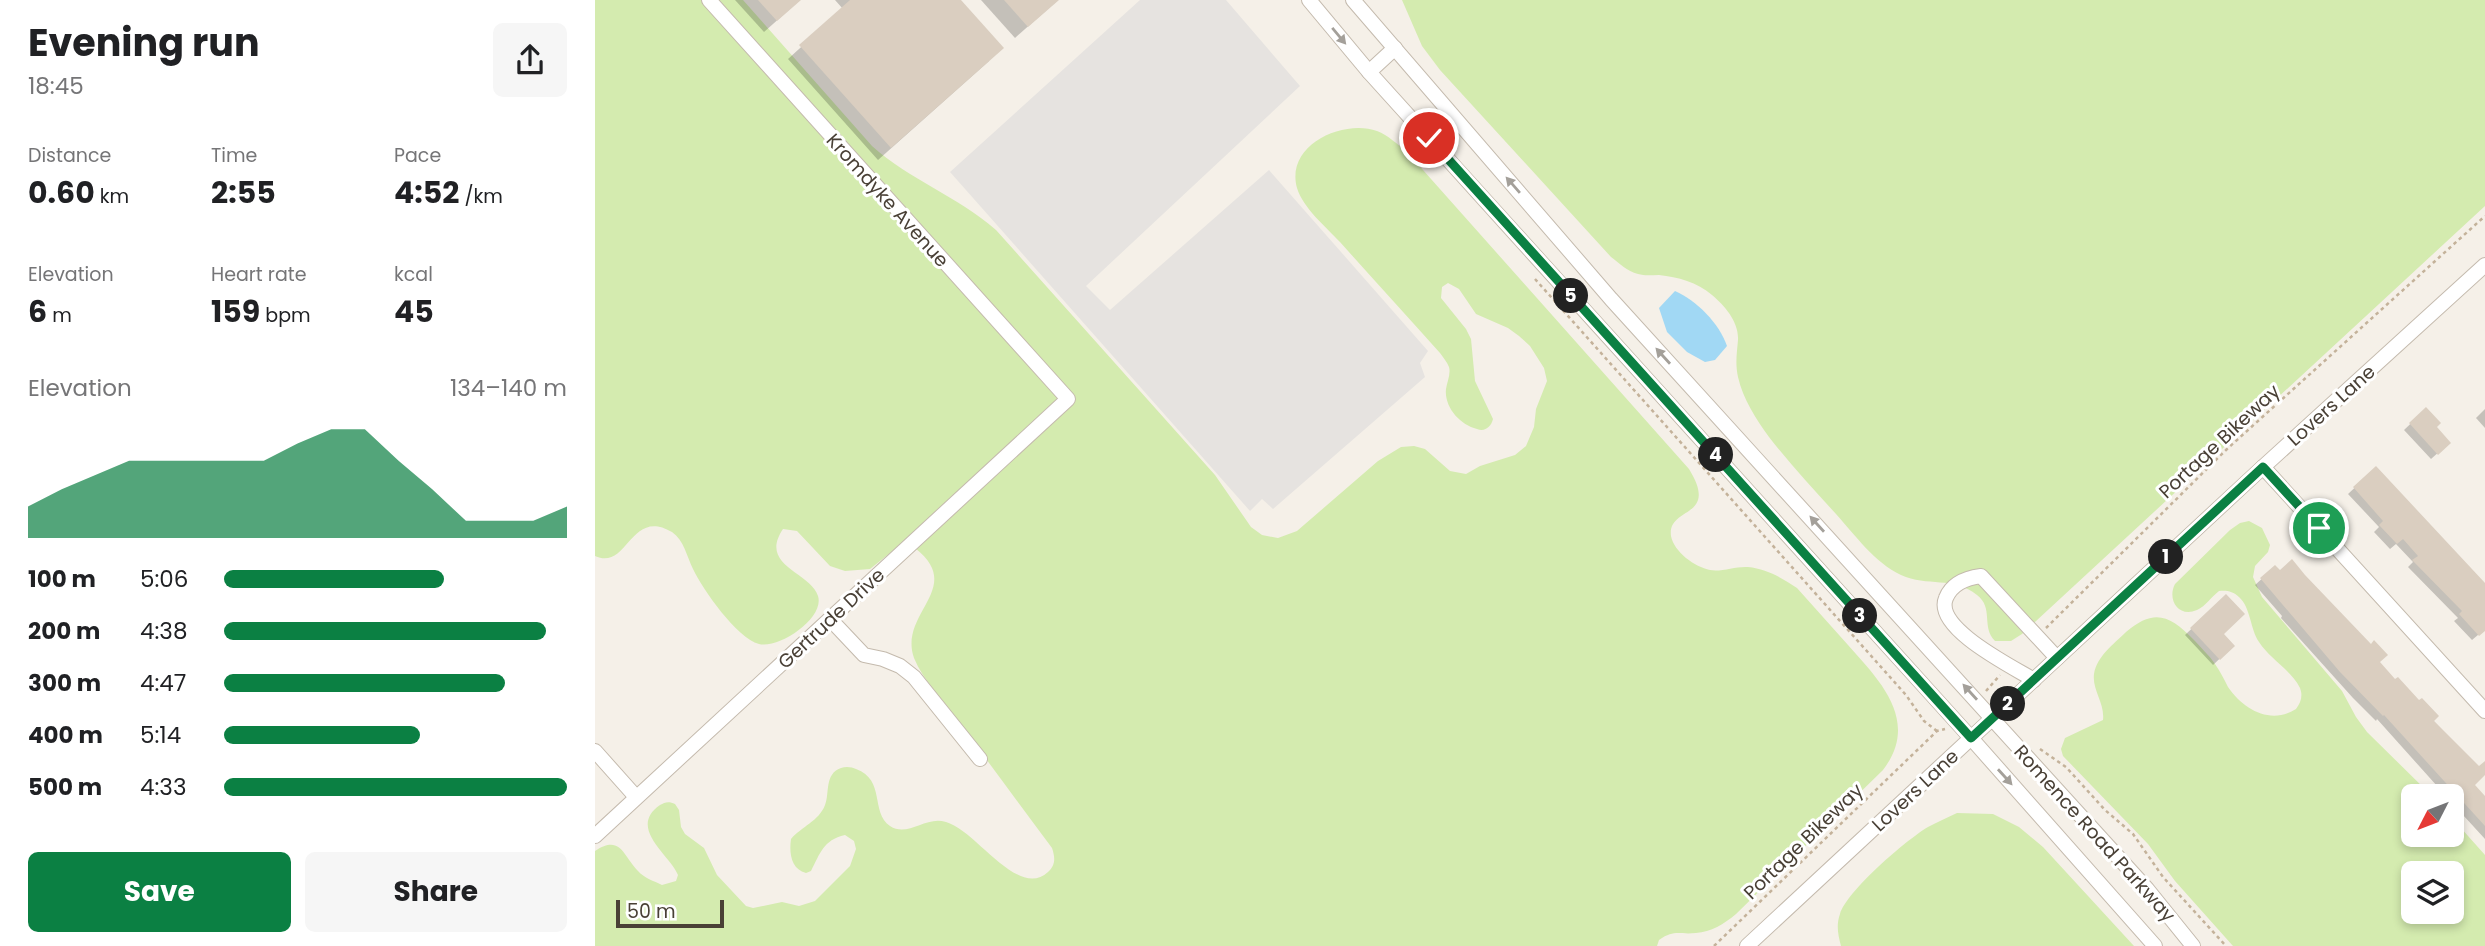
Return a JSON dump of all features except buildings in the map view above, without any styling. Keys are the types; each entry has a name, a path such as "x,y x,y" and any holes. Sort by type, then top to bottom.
{"street":[{"name":"Kromdyke Avenue","path":"709,0 1067,400"},
{"name":"Romence Road Parkway","path":"1308,0 1369,72 1971,738 2155,946"},
{"name":"Romence Road Parkway","path":"1353,0 1611,299 2147,889 2193,946"},
{"path":"1369,72 1395,48"},
{"name":"Lovers Lane","path":"1747,946 2485,265"},
{"name":"Gertrude Drive","path":"595,836 1067,400"},
{"path":"2263,467 2485,711"},
{"path":"2034,680 1966,638 1948,618 1943,603 1949,589 1968,578 1981,576 2057,658"},
{"path":"830,619 864,655 900,666 914,677 980,759"},
{"path":"595,751 636,797"}],"path":[{"name":"Portage Bikeway","path":"2038,636 2227,449 2485,216"},
{"path":"1528,271 1906,695 1924,721 1942,732"},
{"path":"1981,696 2009,665"},
{"name":"Portage Bikeway","path":"1714,946 1937,731"},
{"path":"2033,745 2066,767 2105,810 2133,834 2163,877 2226,946"}],"green space":[{"path":"595,0 743,0 872,146 902,169 966,207 996,230 1215,475 1251,527 1262,535 1278,538 1297,531 1378,461 1401,447 1425,449 1450,471 1466,474 1480,466 1515,455 1526,446 1547,381 1544,368 1530,346 1508,328 1476,314 1459,289 1448,283 1442,287 1441,298 1471,339 1475,381 1493,419 1483,430 1465,424 1450,409 1446,396 1449,370 1444,358 1304,203 1297,188 1296,173 1300,159 1308,148 1334,132 1348,129 1363,128 1385,135 1407,152 1689,469 1699,496 1696,504 1676,520 1672,527 1671,536 1676,548 1692,562 1710,570 1755,568 1791,584 1873,673 1892,703 1897,719 1898,735 1893,752 1883,770 1731,918 1707,931 1669,935 1659,940 1657,946 595,946 595,851 604,846 616,846 646,877 662,885 676,881 678,875 674,867 649,832 651,814 665,803 675,804 685,834 704,848 717,875 746,906 753,908 782,902 799,906 815,901 850,866 856,849 854,841 845,835 832,840 823,848 811,871 806,873 797,868 792,860 791,839 822,811 830,779 843,767 856,769 871,781 880,813 890,826 904,829 931,821 946,822 970,837 1010,871 1024,877 1036,878 1048,872 1054,864 1054,858 1052,848 928,682 914,658 912,642 915,627 933,589 934,576 929,562 915,548 895,549 870,569 845,571 830,566 797,531 783,529 777,542 777,552 781,560 813,588 818,596 818,605 815,613 799,630 778,642 768,644 750,640 721,612 698,578 682,544 672,532 658,526 647,527 615,555 606,558 595,556"},
{"path":"1402,0 2485,0 2485,206 2022,634 2011,641 1995,641 1989,630 1985,606 1977,595 1950,583 1921,581 1901,575 1866,548 1785,457 1755,416 1738,377 1738,333 1726,309 1706,290 1694,283 1666,276 1638,274 1611,257 1440,70 1422,46"},
{"path":"2249,521 2262,528 2270,545 2268,552 2255,566 2253,577 2262,597 2342,691 2367,732 2420,784 2401,784 2401,847 2464,847 2464,831 2485,855 2485,946 2233,946 2175,881 2148,844 2063,756 2061,749 2065,738 2103,720 2094,680 2099,662 2126,632 2136,624 2153,617 2169,620 2185,631 2213,661 2234,695 2250,708 2259,713 2277,716 2296,709 2301,699 2300,688 2259,642 2246,607 2239,597 2229,591 2219,591 2203,606 2190,612 2180,609 2173,601 2175,584 2230,530"},
{"path":"1957,813 1993,814 2019,827 2043,847 2134,946 1841,946 1839,918 1854,893 1878,867 1906,843 1928,827"}],"shaded area":[{"path":"1140,0 1226,0 1300,86 1086,286 1110,310 1269,170 1428,351 1420,363 1425,377 1273,509 1262,499 1250,511 950,172"}],"water":[{"path":"1675,291 1699,307 1719,329 1727,346 1715,360 1705,362 1687,352 1667,332 1659,308"}],"route":[{"path":"1429,138 1971,738 2263,467 2319,528"}]}
